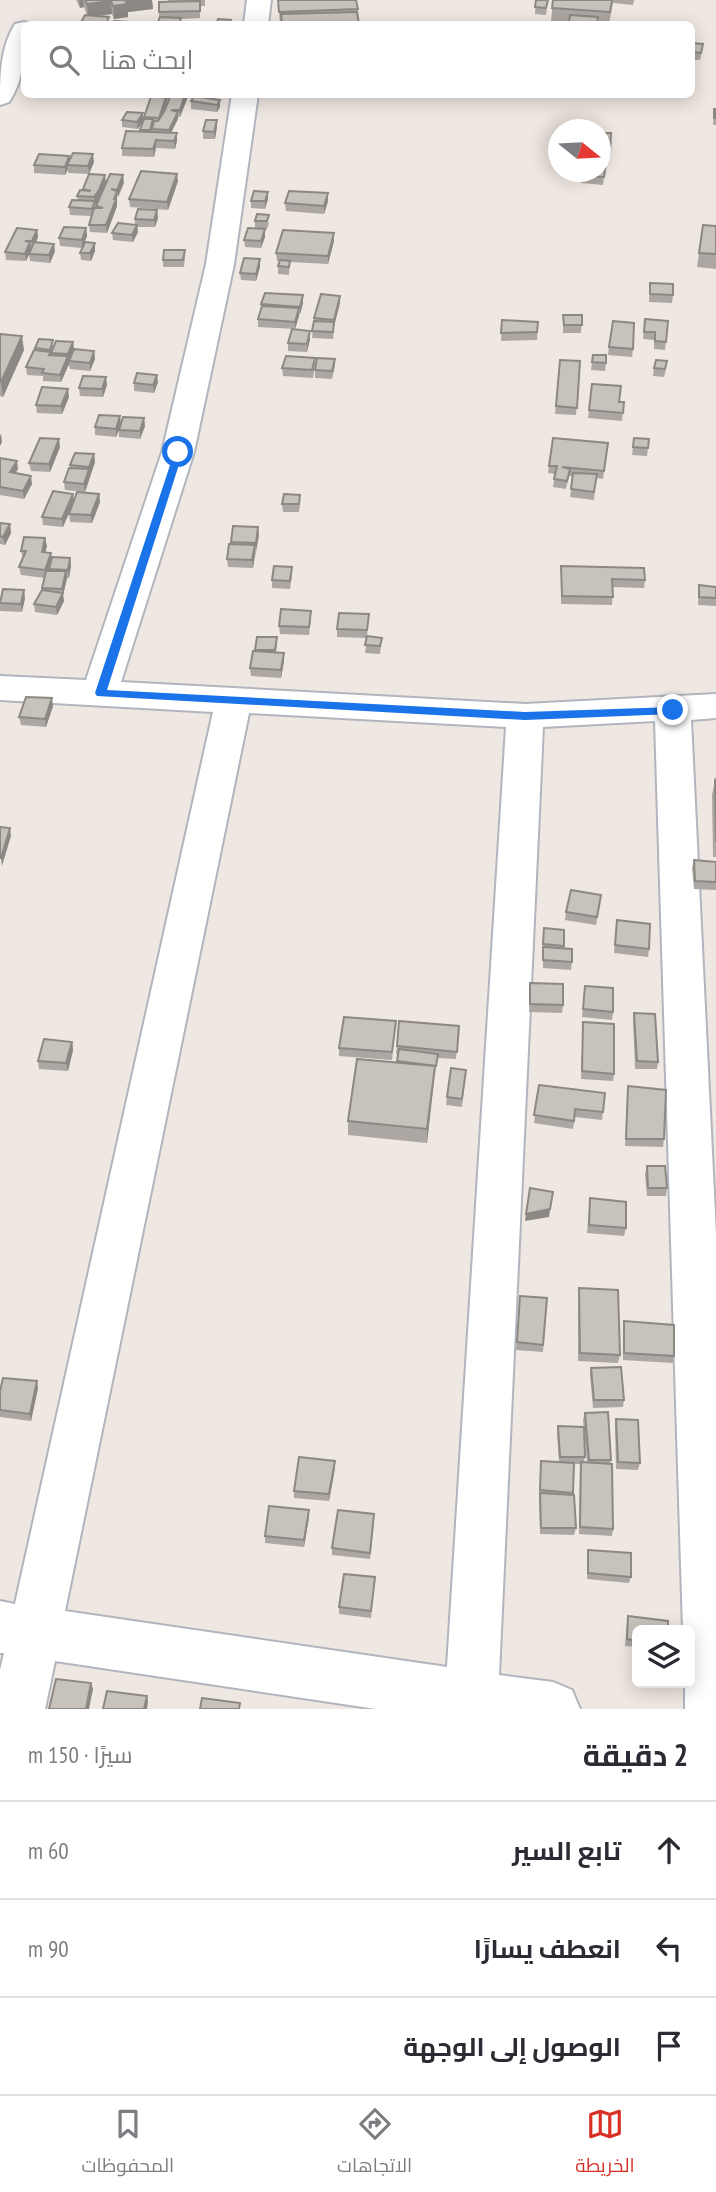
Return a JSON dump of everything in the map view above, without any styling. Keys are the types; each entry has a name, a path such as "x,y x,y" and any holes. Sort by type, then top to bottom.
{"street":[{"path":"256,21 259,0"},
{"path":"0,97 21,39"},
{"path":"100,693 178,452 220,264 245,98"},
{"path":"0,688 525,716 716,706"},
{"path":"18,1709 17,1629 233,702"},
{"path":"673,710 712,1709"},
{"path":"472,1703 525,716"},
{"path":"17,1629 472,1703 553,1709"}],"building":[{"path":"85,0 125,0 127,4 113,6 111,1 87,4"},
{"path":"278,0 356,0 358,9 279,12"},
{"path":"536,0 548,0 546,8 535,7"},
{"path":"553,0 612,0 610,12 552,8"},
{"path":"200,1 200,11 159,12 159,2"},
{"path":"357,12 358,21 282,21 281,14"},
{"path":"85,15 109,17 107,21 82,21"},
{"path":"570,15 598,17 597,21 569,21"},
{"path":"160,17 181,18 180,21 158,21"},
{"path":"695,43 703,44 701,53 695,52"},
{"path":"151,98 166,98 159,118 144,117"},
{"path":"170,98 184,98 180,110 171,110 178,112 169,130 152,129 154,121 158,121"},
{"path":"193,98 220,100 217,105 191,101"},
{"path":"127,112 143,113 137,122 122,120"},
{"path":"144,119 153,119 150,130 140,130"},
{"path":"206,120 217,120 214,132 203,131"},
{"path":"126,131 177,133 174,141 156,140 153,149 122,148"},
{"path":"73,153 93,154 88,166 67,165"},
{"path":"39,154 69,156 65,167 34,165"},
{"path":"141,171 177,174 167,202 129,199"},
{"path":"89,174 105,175 99,190 94,197 77,196 80,190 91,191 83,189"},
{"path":"110,174 123,175 117,190 111,189 117,191 116,199 106,225 89,225 94,208 103,208 96,206"},
{"path":"254,191 268,192 265,201 251,201"},
{"path":"289,191 328,193 324,206 285,203"},
{"path":"72,200 95,201 92,209 69,207"},
{"path":"138,209 157,210 154,220 135,219"},
{"path":"257,214 269,215 267,221 255,221"},
{"path":"118,223 137,225 132,235 112,233"},
{"path":"703,225 716,226 716,254 699,253"},
{"path":"64,227 86,228 82,240 59,238"},
{"path":"17,228 37,230 32,241 25,241 30,242 25,254 5,252"},
{"path":"248,228 265,229 261,241 244,240"},
{"path":"283,230 334,233 328,256 276,253"},
{"path":"34,242 54,244 49,255 29,254"},
{"path":"85,242 95,243 90,253 80,253"},
{"path":"164,250 185,250 183,260 163,260"},
{"path":"244,258 260,259 256,274 240,273"},
{"path":"280,260 290,261 289,267 278,266"},
{"path":"650,283 673,284 673,295 650,294"},
{"path":"265,293 303,295 300,307 261,304"},
{"path":"321,294 340,296 334,320 314,318"},
{"path":"262,306 299,308 295,322 258,319"},
{"path":"563,315 582,315 582,325 564,325"},
{"path":"645,319 668,321 666,342 655,341 655,332 644,332"},
{"path":"502,320 538,322 537,332 501,333"},
{"path":"314,321 334,322 333,332 312,331"},
{"path":"613,321 634,323 633,349 609,347"},
{"path":"292,329 310,331 307,344 288,343"},
{"path":"0,334 22,336 1,382 0,382"},
{"path":"39,339 53,340 50,350 35,348"},
{"path":"56,341 73,342 68,354 51,353"},
{"path":"74,349 94,351 90,363 69,361"},
{"path":"34,350 51,352 49,355 68,356 60,375 42,373 44,369 26,367"},
{"path":"593,355 606,355 606,363 592,362"},
{"path":"286,356 315,358 312,370 282,368"},
{"path":"317,358 335,359 332,371 315,370"},
{"path":"560,360 580,361 577,408 556,406"},
{"path":"656,360 667,361 665,369 654,368"},
{"path":"137,373 157,375 153,385 134,383"},
{"path":"83,376 106,377 102,389 79,388"},
{"path":"592,384 621,386 619,402 624,402 623,413 589,410"},
{"path":"42,387 68,389 61,406 36,405"},
{"path":"99,415 120,416 116,429 95,427"},
{"path":"123,417 144,418 140,431 119,430"},
{"path":"40,438 59,439 49,464 29,463"},
{"path":"553,438 608,443 604,471 562,467 570,469 567,481 554,479 557,466 549,466"},
{"path":"634,438 649,439 648,448 633,447"},
{"path":"75,453 94,454 89,467 70,465"},
{"path":"0,458 17,461 10,472 31,476 23,491 0,487"},
{"path":"69,468 89,469 84,484 64,482"},
{"path":"573,473 597,474 594,492 571,489"},
{"path":"53,491 73,494 62,519 42,517"},
{"path":"77,492 99,494 91,515 69,514"},
{"path":"284,494 300,495 299,504 282,504"},
{"path":"0,523 10,524 3,537 0,536"},
{"path":"233,526 258,527 256,543 231,542"},
{"path":"24,537 45,538 42,552 51,553 45,570 19,567 26,551 21,551"},
{"path":"229,544 255,545 252,560 227,559"},
{"path":"52,557 70,558 68,570 49,569"},
{"path":"274,566 292,567 290,581 272,580"},
{"path":"561,566 644,568 645,580 612,579 613,597 562,596"},
{"path":"46,571 66,571 62,589 42,588"},
{"path":"699,585 716,587 716,598 699,597"},
{"path":"3,589 24,590 21,604 0,603"},
{"path":"42,590 63,593 56,607 34,604"},
{"path":"281,609 311,611 309,627 279,626"},
{"path":"339,613 369,614 367,630 337,629"},
{"path":"367,636 382,638 380,646 365,645"},
{"path":"257,637 277,637 275,650 255,650"},
{"path":"253,651 284,653 281,670 250,668"},
{"path":"26,697 52,698 45,719 19,717"},
{"path":"716,779 716,842 715,780"},
{"path":"0,827 10,828 1,858 0,858"},
{"path":"694,860 716,862 716,882 695,881"},
{"path":"571,890 601,895 597,917 566,912"},
{"path":"617,920 650,924 649,949 615,945"},
{"path":"544,928 564,930 564,946 543,944"},
{"path":"543,947 572,949 572,962 543,960"},
{"path":"530,983 563,984 563,1005 530,1004"},
{"path":"585,986 613,988 613,1012 583,1009"},
{"path":"634,1013 655,1014 658,1062 637,1061"},
{"path":"344,1017 396,1021 392,1052 339,1048"},
{"path":"399,1021 459,1026 457,1052 397,1046"},
{"path":"583,1022 614,1024 614,1074 582,1071"},
{"path":"44,1039 72,1042 66,1063 38,1061"},
{"path":"399,1049 438,1054 436,1066 397,1061"},
{"path":"357,1059 435,1066 427,1129 348,1121"},
{"path":"451,1068 466,1070 462,1099 447,1097"},
{"path":"539,1085 605,1093 603,1112 575,1109 574,1121 534,1115"},
{"path":"628,1086 666,1090 664,1139 626,1139"},
{"path":"647,1166 665,1166 667,1188 648,1188"},
{"path":"530,1188 553,1192 550,1209 526,1214"},
{"path":"590,1198 626,1202 626,1228 589,1225"},
{"path":"579,1288 618,1290 620,1355 580,1353"},
{"path":"520,1296 547,1298 543,1345 517,1342"},
{"path":"624,1321 674,1325 674,1356 624,1353"},
{"path":"621,1367 624,1400 594,1400 591,1368"},
{"path":"3,1378 37,1381 30,1414 0,1410"},
{"path":"608,1412 611,1460 589,1460 585,1413"},
{"path":"616,1419 638,1420 640,1463 618,1462"},
{"path":"558,1426 584,1427 585,1457 560,1457"},
{"path":"299,1457 335,1461 329,1494 294,1491"},
{"path":"541,1461 574,1463 573,1493 540,1490"},
{"path":"581,1462 612,1464 613,1529 580,1527"},
{"path":"540,1493 574,1495 576,1528 541,1528"},
{"path":"269,1506 309,1510 304,1540 265,1536"},
{"path":"338,1510 374,1514 370,1553 332,1548"},
{"path":"588,1550 631,1553 631,1577 588,1573"},
{"path":"344,1574 375,1577 371,1611 339,1607"},
{"path":"628,1616 668,1621 668,1625 632,1625 632,1640 627,1639"},
{"path":"56,1679 91,1683 86,1709 49,1709"},
{"path":"107,1691 147,1696 144,1709 103,1709"},
{"path":"202,1698 240,1703 239,1709 200,1709"}],"route":[{"path":"178,452 100,693 525,716 673,710"}]}
